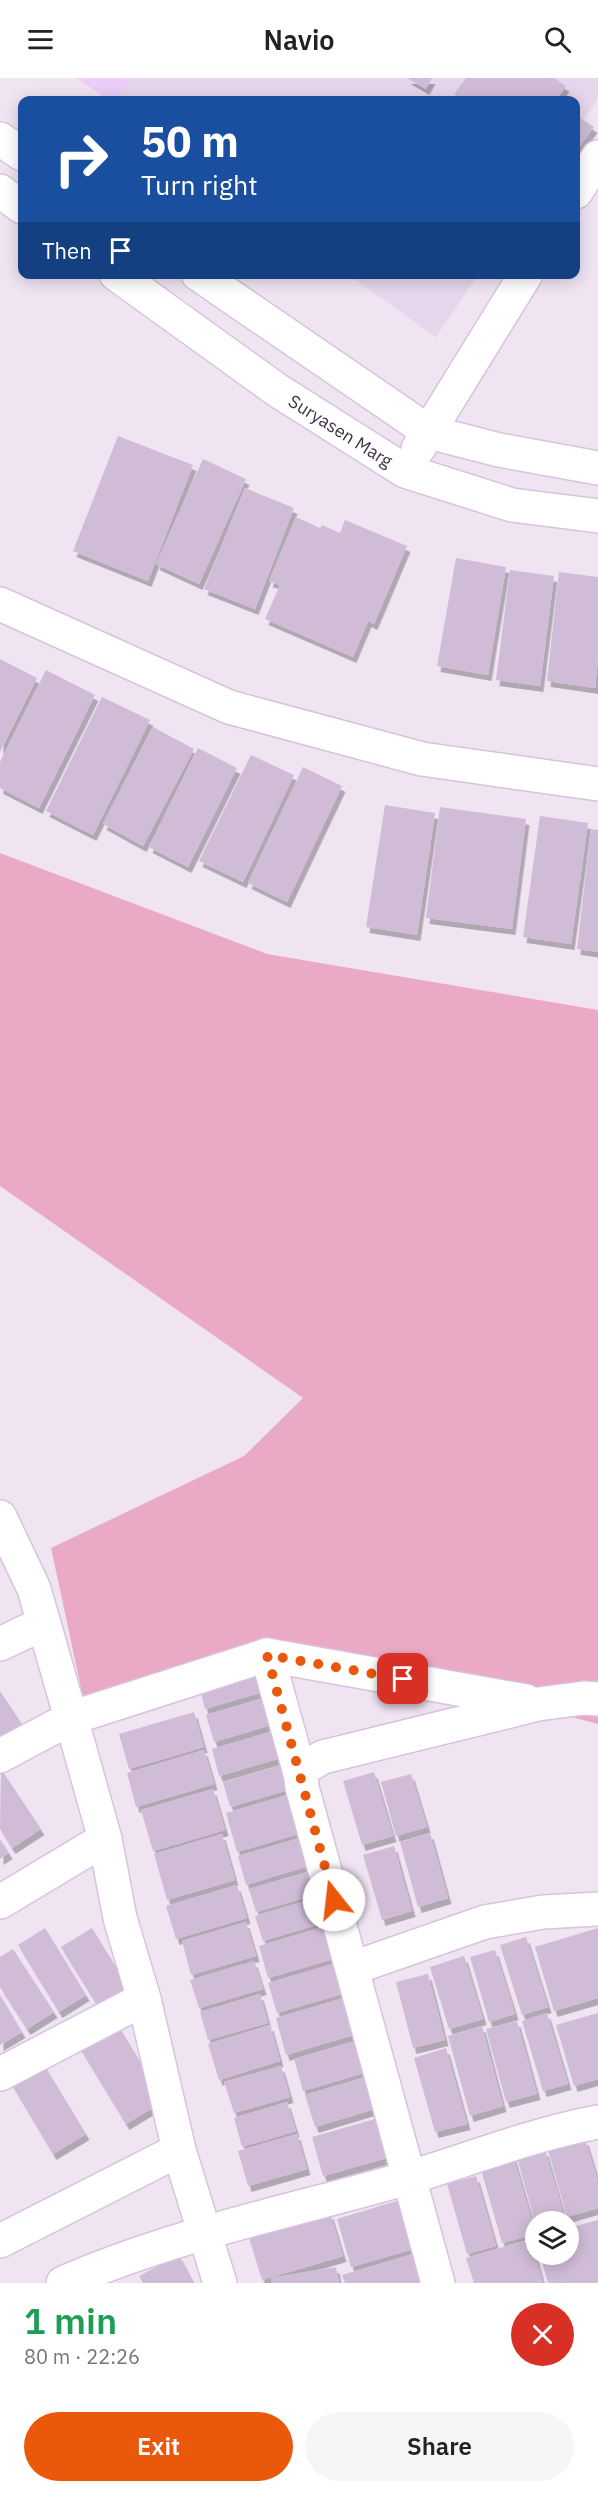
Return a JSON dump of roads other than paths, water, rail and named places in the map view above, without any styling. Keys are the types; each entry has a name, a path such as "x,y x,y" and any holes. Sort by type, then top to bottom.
{"street":[{"path":"0,139 18,151"},
{"path":"580,186 598,157"},
{"path":"0,191 18,204"},
{"name":"Suryasen Marg","path":"123,279 277,390 405,471 512,505 598,516"},
{"path":"205,279 429,432 499,450 598,468"},
{"path":"405,471 522,279"},
{"path":"0,604 229,706 422,759 598,784"},
{"path":"0,1517 34,1589 44,1623 105,1839 120,1918 144,1999 179,2150 219,2283"},
{"path":"0,1644 44,1623"},
{"path":"267,1655 438,2283"},
{"path":"0,1756 71,1718 267,1655 538,1704"},
{"path":"301,1777 304,1768 323,1756 538,1704 584,1698 598,1699"},
{"path":"0,1902 105,1839"},
{"path":"353,1968 485,1922 543,1912 598,1909"},
{"path":"0,2073 144,1999"},
{"path":"63,2283 107,2264 204,2234 410,2177 558,2130 598,2122"},
{"path":"0,2241 179,2150"}]}
